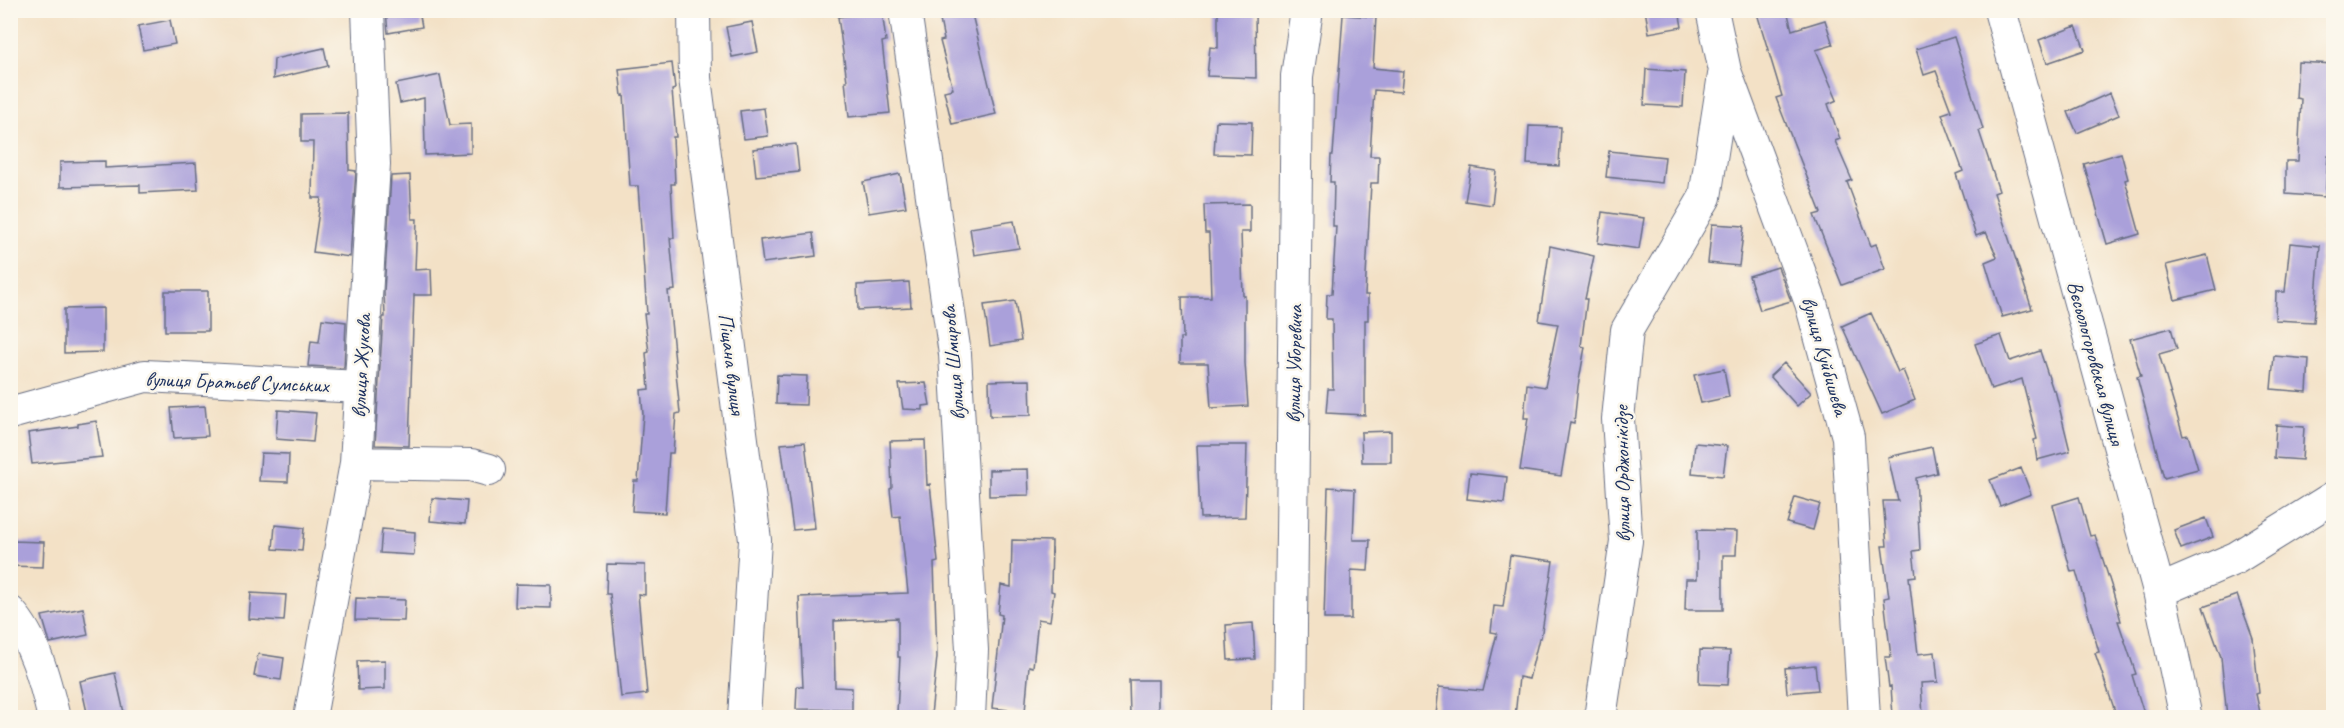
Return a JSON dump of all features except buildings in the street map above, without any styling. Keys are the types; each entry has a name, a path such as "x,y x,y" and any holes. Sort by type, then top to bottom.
{"street":[{"name":"вулиця Жукова","path":"310,717 356,463 374,164 368,10"},
{"name":"Піщана вулиця","path":"694,10 695,78 755,540 744,717"},
{"name":"вулиця Шмирова","path":"905,10 956,354 972,650 969,717"},
{"name":"вулиця Уборевича","path":"1290,717 1297,76 1307,10"},
{"name":"вулиця Куйбишева","path":"1712,10 1725,71 1811,303 1848,437 1864,717"},
{"name":"Вєсьологоровская вулиця","path":"2000,10 2159,591 2186,717"},
{"name":"вулиця Орджонікідзе","path":"1600,717 1626,541 1618,419 1628,330 1705,197 1725,71"},
{"name":"вулиця Братьєв Сумських","path":"10,413 145,376 360,387"},
{"path":"356,463 471,465 489,470"},
{"path":"2159,591 2236,558 2334,497"},
{"path":"10,612 22,625 45,681 54,717"}]}
